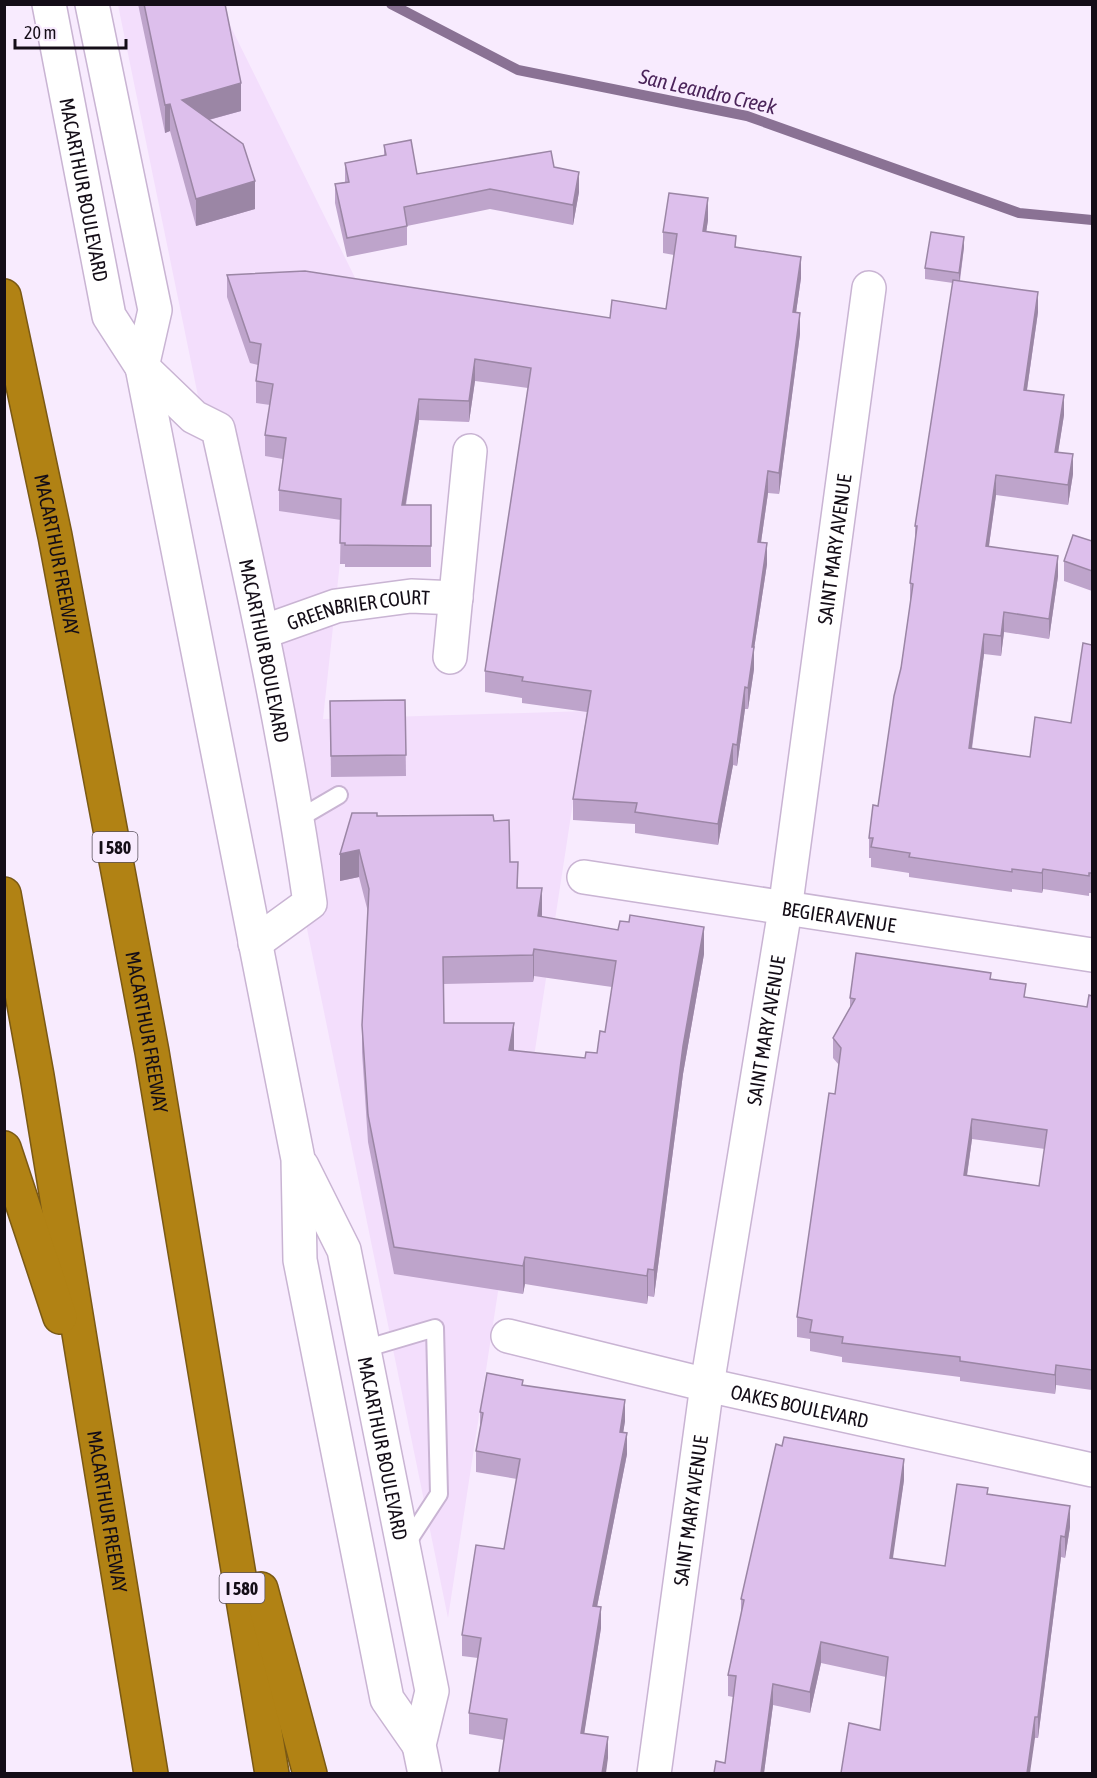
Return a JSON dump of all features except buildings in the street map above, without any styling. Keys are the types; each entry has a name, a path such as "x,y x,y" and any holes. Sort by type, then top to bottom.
{"highway":[{"name":"MACARTHUR FREEWAY","path":"4,296 110,821 152,1052 272,1773"},
{"name":"MACARTHUR FREEWAY","path":"4,894 151,1773"},
{"path":"4,1148 93,1416"},
{"path":"211,1402 310,1773"}],"main road":[{"name":"MACARTHUR BOULEVARD","path":"50,4 110,316 142,367 194,417 218,429 263,632 298,819 310,903 255,943"},
{"name":"MACARTHUR BOULEVARD","path":"92,4 154,310 142,367 298,1159 300,1260 387,1699 422,1759"},
{"name":"SAINT MARY AVENUE","path":"654,1773 707,1385 785,910 869,288"},
{"name":"GREENBRIER COURT","path":"450,657 470,451"},
{"name":"GREENBRIER COURT","path":"263,632 336,606 411,596 456,598"},
{"name":"BEGIER AVENUE","path":"584,877 1092,956"},
{"name":"MACARTHUR BOULEVARD","path":"298,1159 344,1250 432,1691 422,1759"},
{"name":"OAKES BOULEVARD","path":"508,1336 707,1385 1092,1470"}],"lane":[{"path":"298,819 339,795"},
{"path":"364,1348 435,1328 439,1494 404,1549"}],"shaded area":[{"path":"118,5 220,5 368,304 323,719 587,711 448,1618"}],"waterway":[{"name":"San Leandro Creek","path":"391,4 518,70 747,116 1019,213 1092,220"}]}
